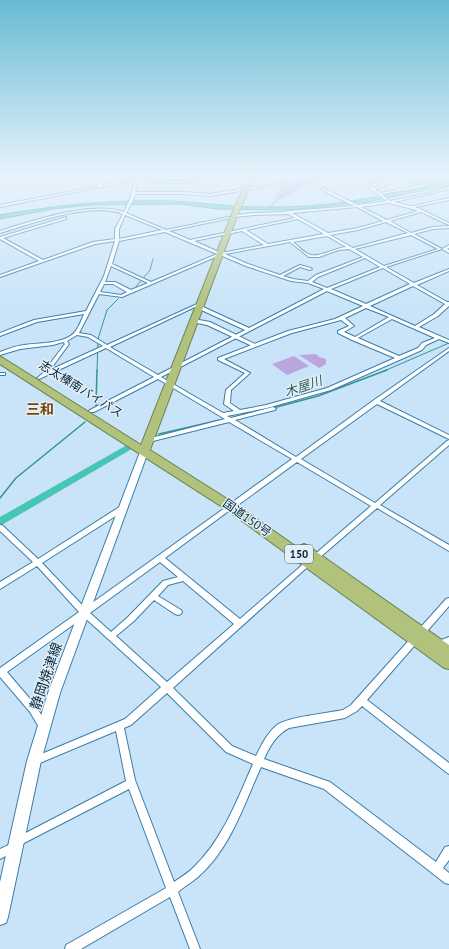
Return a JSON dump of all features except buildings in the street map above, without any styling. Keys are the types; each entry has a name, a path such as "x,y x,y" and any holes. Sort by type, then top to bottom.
{"highway":[{"path":"147,446 233,220"},
{"name":"志太榛南バイパス","path":"0,354 41,377 147,446"},
{"name":"志太榛南バイパス","path":"0,360 147,446"},
{"name":"国道150号","path":"147,446 313,560 418,636 449,663"},
{"name":"国道150号","path":"418,636 446,647"}],"main road":[{"name":"静岡焼津線","path":"0,917 34,761 54,693 147,446"}],"street":[{"path":"0,232 39,220"},
{"path":"0,238 58,220"},
{"path":"0,354 16,348 65,341 76,334 106,276 117,240 117,229 122,220"},
{"path":"141,220 247,265 292,280 309,282 327,289 447,342"},
{"path":"0,276 94,243 218,220"},
{"path":"191,241 288,220"},
{"path":"302,220 448,304 436,315 416,328"},
{"path":"383,220 449,252"},
{"path":"97,294 117,296 131,292 220,254 328,235 391,220"},
{"path":"440,220 449,225"},
{"path":"290,241 309,256 318,256 340,248 351,249 449,225"},
{"path":"243,230 267,245"},
{"path":"0,238 42,261"},
{"path":"92,411 327,289 383,267 449,246"},
{"path":"309,282 316,276 365,257"},
{"path":"109,264 151,283"},
{"path":"280,276 300,266 310,269"},
{"path":"238,411 226,404 229,390 248,373 220,359 290,332 342,318 365,305 449,270"},
{"path":"102,283 114,283 131,292"},
{"path":"41,377 197,305 248,329"},
{"path":"0,335 36,321 87,312"},
{"path":"342,318 352,326 340,332 399,358"},
{"path":"354,339 391,318"},
{"path":"194,321 208,323 254,346"},
{"path":"76,334 90,336 97,340 449,548"},
{"path":"223,415 329,389 420,349 424,344 438,338"},
{"path":"41,377 67,344 65,341"},
{"path":"44,728 33,709 1,672 449,349"},
{"path":"376,401 449,437"},
{"path":"147,446 273,410"},
{"path":"34,761 128,722 449,442"},
{"path":"0,586 123,508"},
{"path":"0,527 37,562 84,612 168,688 229,748 260,762 326,785 449,879"},
{"path":"160,558 240,624"},
{"path":"111,636 132,619 166,583 185,578"},
{"path":"153,596 178,612"},
{"path":"70,949 172,890 197,871 213,853 227,832 260,762 266,745 280,728 288,724 345,714 354,708 449,601"},
{"path":"361,700 449,769"},
{"path":"119,727 131,783 195,949"},
{"path":"0,854 131,783"},
{"path":"437,869 449,851"}],"shaded area":[{"path":"316,354 319,357 326,359 326,364 319,368 299,355"},
{"path":"294,356 309,366 287,375 272,364"}],"waterway":[{"path":"134,289 150,270 153,259"},
{"path":"97,371 98,339 107,310 118,299"},
{"name":"木屋川","path":"384,371 449,343"},
{"path":"96,406 97,370"},
{"name":"木屋川","path":"273,408 318,396 387,370"},
{"name":"木屋川","path":"159,434 220,420"},
{"path":"0,498 16,478 85,422"},
{"name":"木屋川","path":"0,522 127,448"}],"district":[{"name":"三和","path":"40,409"}]}
